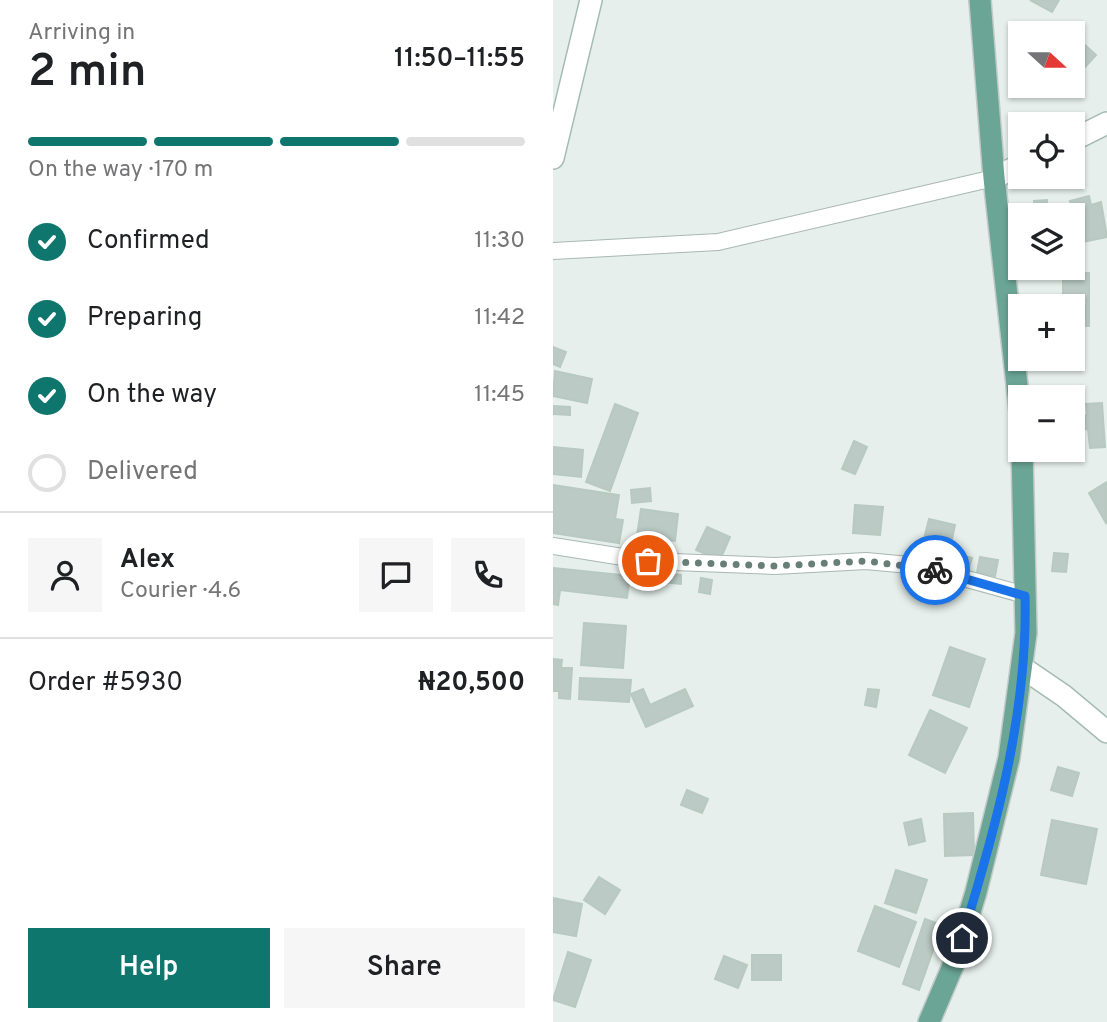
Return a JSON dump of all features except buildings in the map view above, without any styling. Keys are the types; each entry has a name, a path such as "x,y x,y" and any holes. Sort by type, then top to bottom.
{"main road":[{"path":"980,0 994,178 1017,385"},
{"path":"929,1022 955,961 976,892 1009,758 1023,668 1025,596 1022,462"}],"street":[{"path":"553,158 591,0"},
{"path":"1085,134 1107,123"},
{"path":"553,251 718,242 994,178 1008,171"},
{"path":"553,546 648,561 775,566 866,561 920,566 1025,596"},
{"path":"1023,668 1065,695 1107,732"}],"way so far":[{"path":"648,561 775,566 866,561 935,570"}],"route":[{"path":"935,570 1025,596 1023,668 1009,758 962,938"}]}
